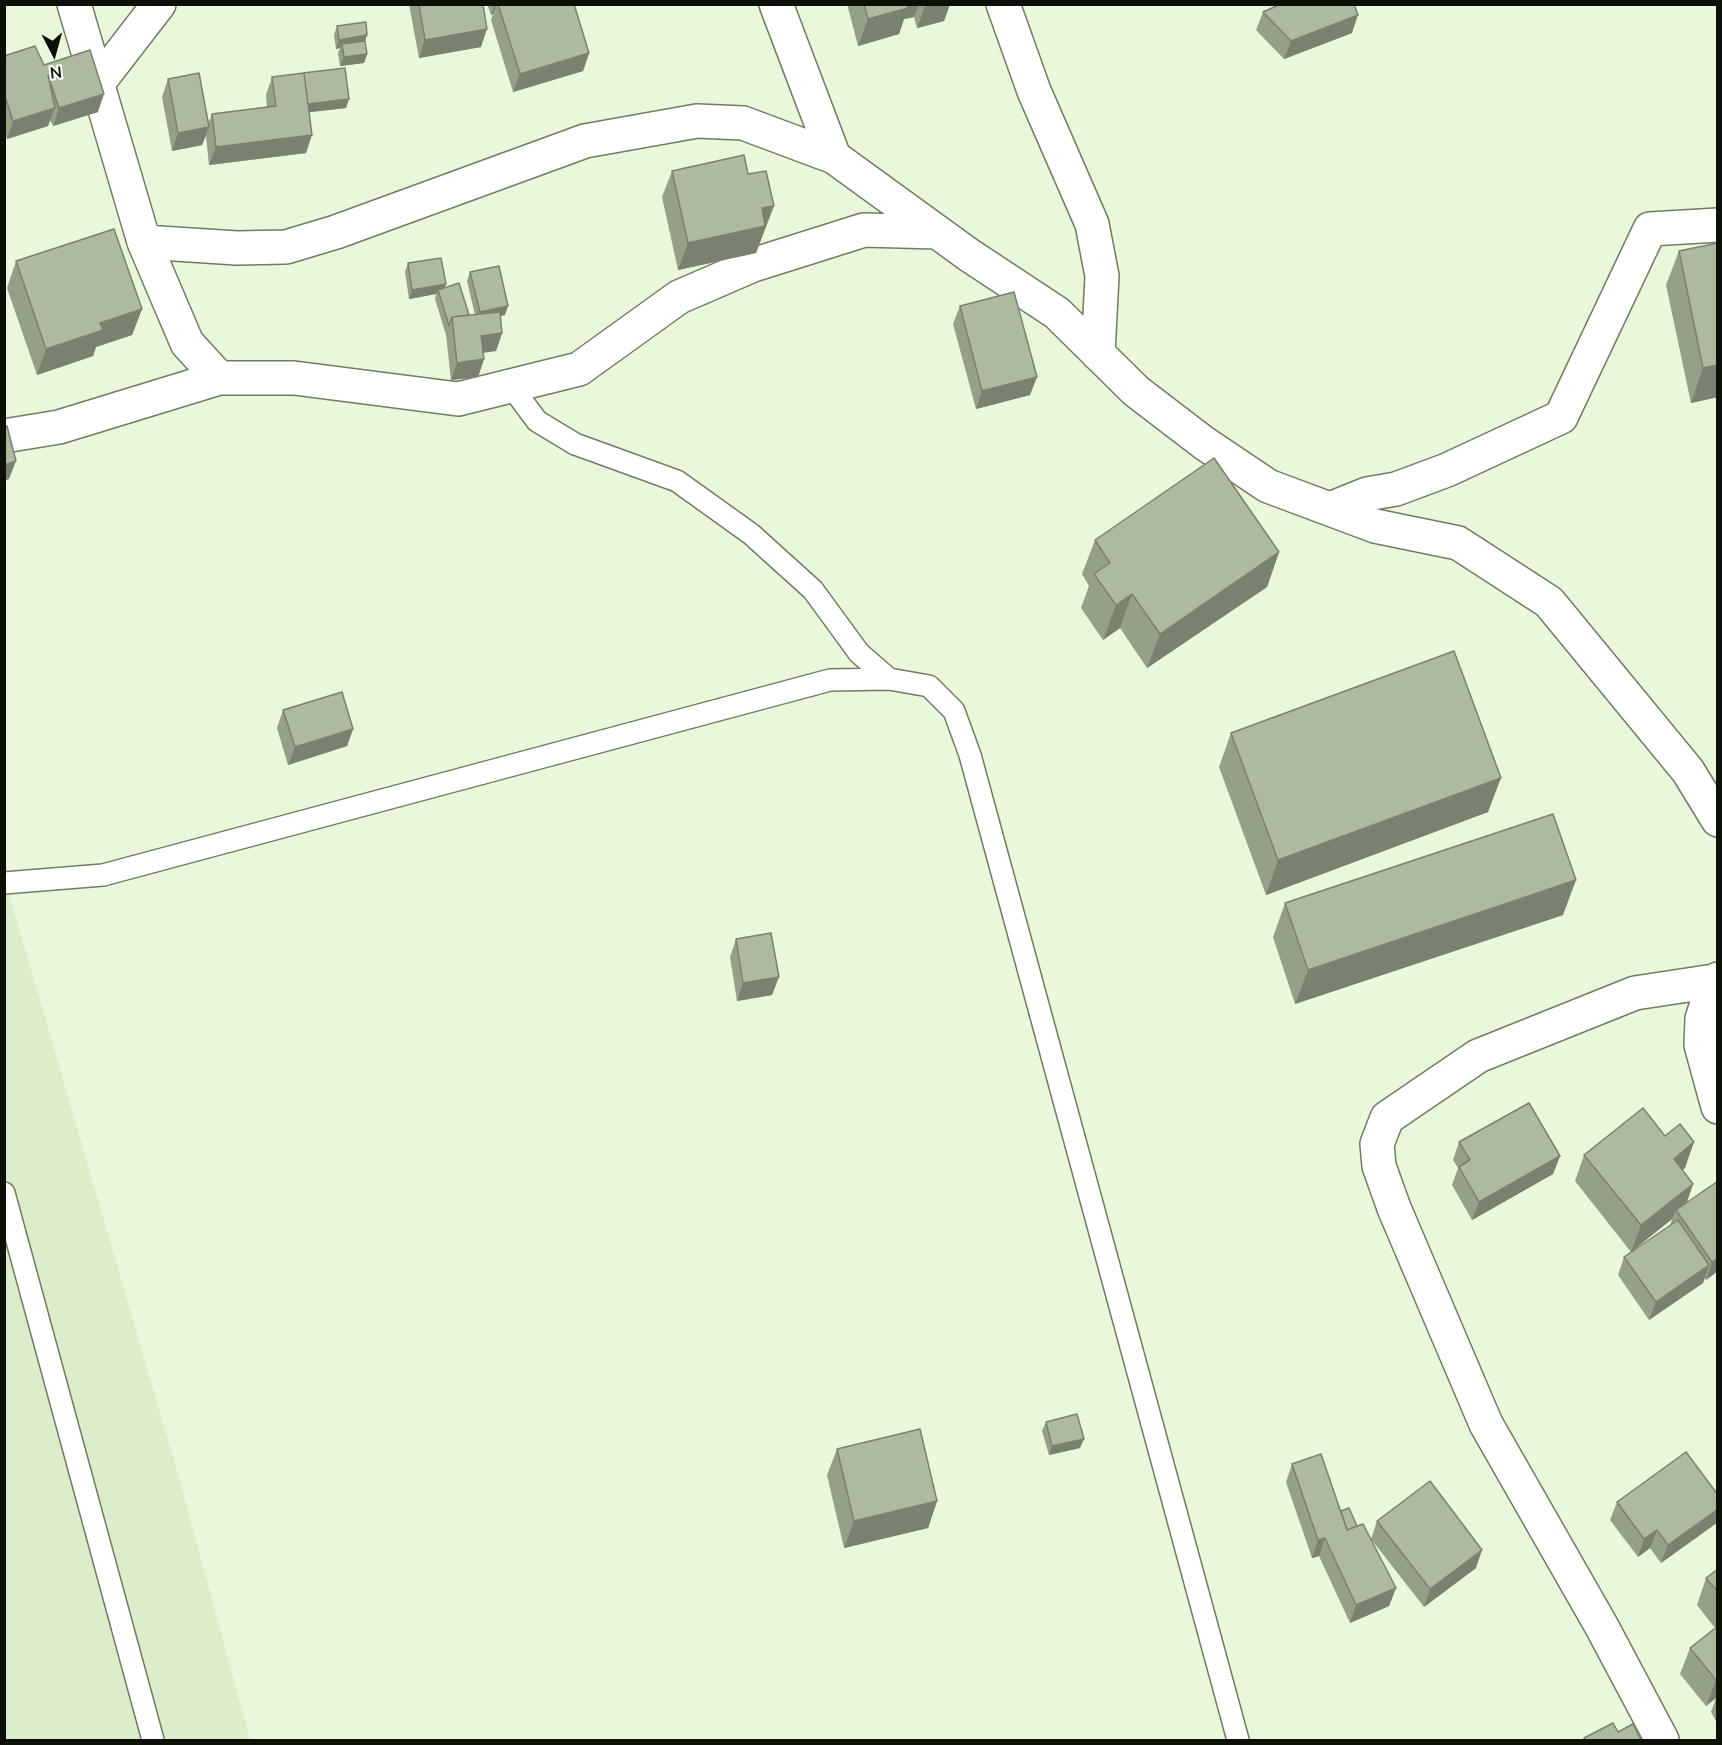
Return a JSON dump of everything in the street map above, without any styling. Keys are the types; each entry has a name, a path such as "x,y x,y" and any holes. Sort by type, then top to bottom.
{"street":[{"path":"74,4 144,242 187,343 219,378"},
{"path":"98,83 159,4"},
{"path":"776,4 834,157"},
{"path":"1002,4 1034,91 1092,224 1102,276 1098,354"},
{"path":"144,242 237,248 286,247 336,232 585,141 697,121 743,123 834,157 937,232 1057,313 1136,391 1268,486 1375,526 1458,543 1550,602 1688,771 1718,820"},
{"path":"1330,509 1367,494 1395,489 1447,470 1561,417 1650,229 1718,225"},
{"path":"4,436 59,427 219,378 294,378 458,399 579,369 679,297 753,265 864,230 937,232"},
{"path":"1662,1740 1602,1627 1486,1424 1394,1208 1379,1166 1377,1144 1387,1118 1478,1056 1635,993 1716,980 1702,1019 1701,1045 1718,1107"}],"lane":[{"path":"511,386 537,421 575,444 677,481 751,534 813,590 859,653 889,679"},
{"path":"4,884 104,875 830,680 889,679 929,686 954,711 970,755 1238,1740"},
{"path":"4,1193 153,1740"}],"shaded area":[{"path":"4,877 179,1478 250,1740 5,1740"}],"building":[{"path":"419,4 483,4 487,29 425,40"},
{"path":"498,4 574,4 589,53 520,74"},
{"path":"864,4 907,4 908,8 868,19"},
{"path":"1281,4 1354,4 1358,15 1291,41 1263,12"},
{"path":"366,22 367,35 339,40 337,26"},
{"path":"365,41 367,54 344,57 342,44"},
{"path":"35,46 44,65 90,50 104,94 59,108 48,75 55,108 13,121 4,93 4,56"},
{"path":"345,68 349,99 308,104 303,73"},
{"path":"199,73 209,127 178,133 168,79"},
{"path":"304,73 312,135 216,147 212,114 276,106 272,77"},
{"path":"744,155 748,174 766,171 774,206 762,208 765,226 688,243 672,171"},
{"path":"114,229 142,309 100,323 103,330 46,349 16,261"},
{"path":"1718,243 1718,365 1703,368 1679,251"},
{"path":"441,258 446,284 412,290 408,263"},
{"path":"499,266 508,306 480,312 470,272"},
{"path":"459,283 469,315 452,317 449,326 438,290"},
{"path":"1014,292 1037,377 982,391 960,306"},
{"path":"500,312 502,333 481,336 484,359 457,363 452,317"},
{"path":"4,426 7,426 16,461 4,465"},
{"path":"1214,458 1279,552 1160,634 1132,594 1116,605 1094,574 1110,563 1095,540"},
{"path":"1454,651 1501,778 1278,860 1231,733"},
{"path":"342,692 353,729 295,747 283,710"},
{"path":"1553,814 1576,880 1308,970 1285,903"},
{"path":"771,933 779,977 743,983 736,939"},
{"path":"1529,1103 1560,1156 1479,1202 1459,1167 1470,1160 1459,1142"},
{"path":"1643,1108 1665,1136 1680,1124 1694,1142 1674,1159 1693,1184 1641,1225 1584,1155"},
{"path":"1718,1181 1718,1258 1712,1262 1676,1210"},
{"path":"1678,1220 1709,1265 1656,1302 1624,1257"},
{"path":"1077,1414 1084,1439 1052,1446 1046,1422"},
{"path":"920,1429 937,1501 854,1521 837,1449"},
{"path":"1686,1452 1718,1495 1718,1509 1668,1545 1657,1530 1644,1539 1617,1502"},
{"path":"1321,1454 1347,1530 1363,1524 1396,1588 1356,1605 1325,1538 1318,1540 1292,1464"},
{"path":"1430,1481 1482,1550 1430,1589 1377,1521"},
{"path":"1349,1508 1357,1526 1347,1530 1341,1511"},
{"path":"1718,1569 1718,1592 1706,1578"},
{"path":"1718,1626 1718,1679 1716,1680 1690,1648"},
{"path":"1613,1723 1618,1732 1633,1724 1641,1740 1585,1740 1584,1738"}]}
